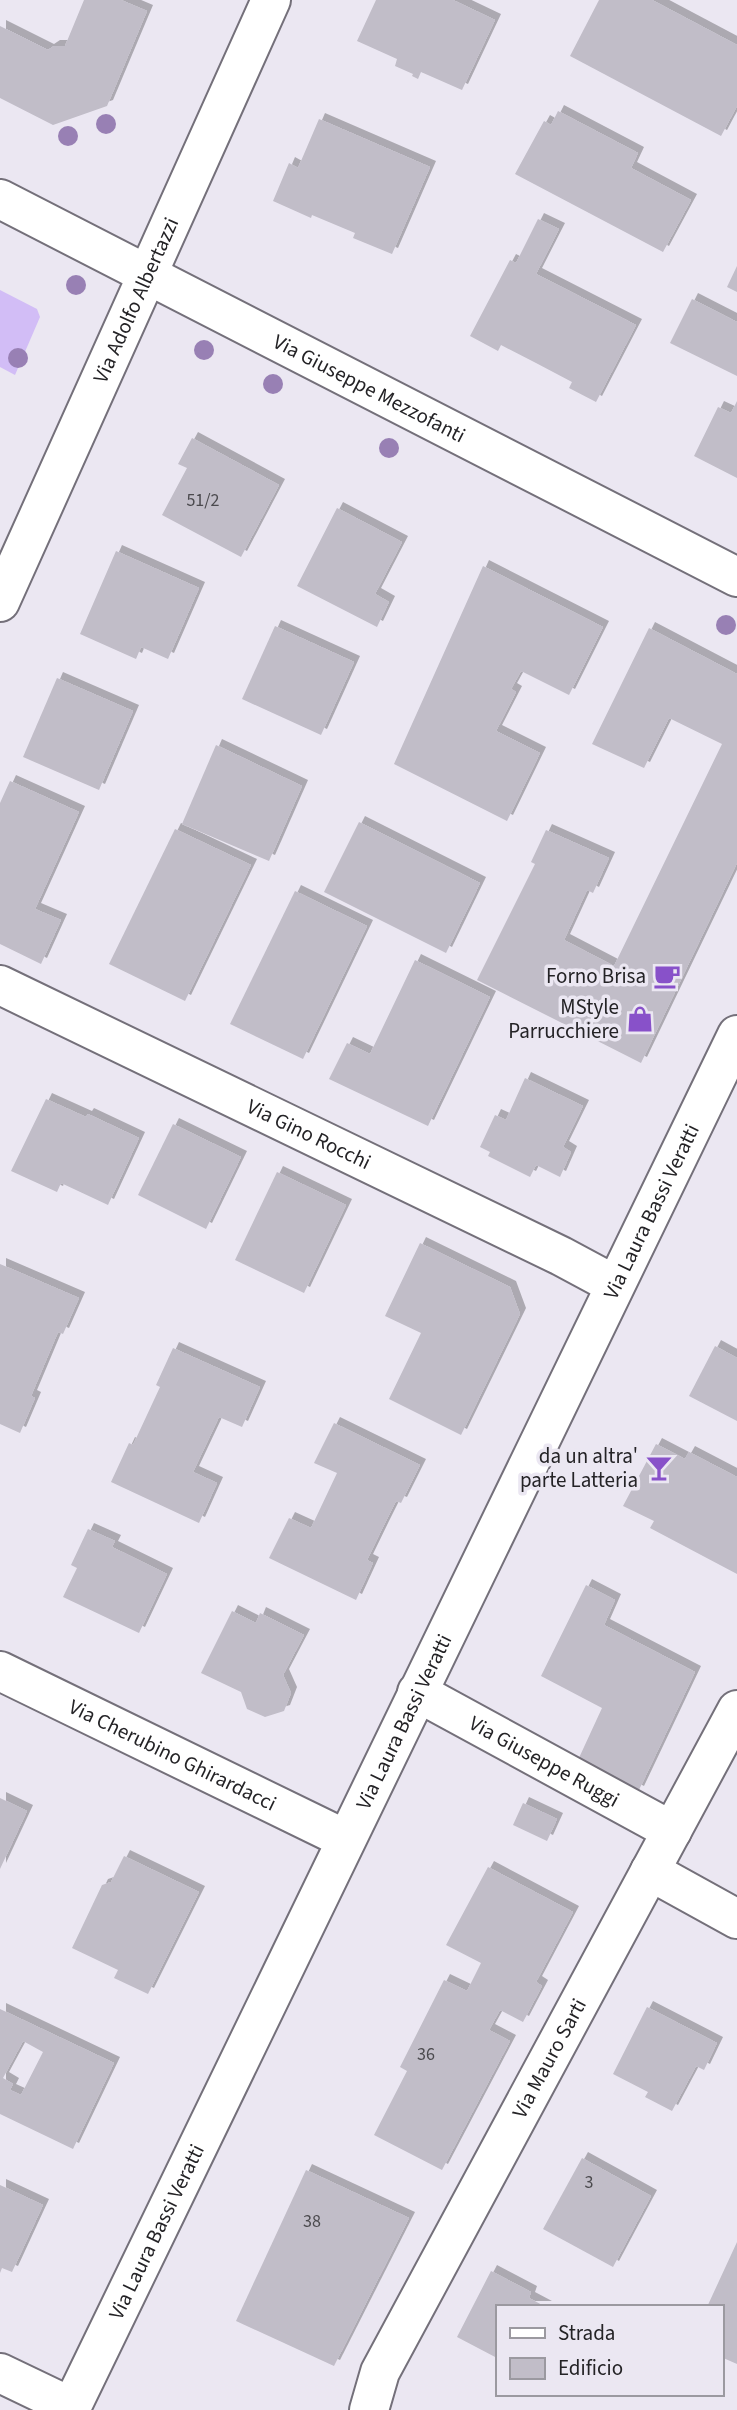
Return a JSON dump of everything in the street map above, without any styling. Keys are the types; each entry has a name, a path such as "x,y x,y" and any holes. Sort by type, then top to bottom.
{"street":[{"name":"Via Adolfo Albertazzi","path":"0,602 271,0"},
{"name":"Via Giuseppe Mezzofanti","path":"0,200 737,577"},
{"name":"Via Gino Rocchi","path":"0,985 561,1256 615,1285"},
{"name":"Via Laura Bassi Veratti","path":"71,2408 737,1035"},
{"name":"Via Cherubino Ghirardacci","path":"0,1671 345,1839"},
{"name":"Via Giuseppe Ruggi","path":"417,1692 672,1831"},
{"name":"Via Mauro Sarti","path":"369,2410 380,2372 737,1710"},
{"path":"650,1871 737,1919"},
{"path":"0,2373 71,2408"}],"shaded area":[{"path":"0,290 37,309 40,317 15,375 0,367"}],"building":[{"path":"84,0 121,0 147,11 107,106 53,125 0,98 0,26 48,50 54,46 65,46"},
{"path":"376,0 453,0 495,20 462,90 421,72 418,79 395,66 397,59 357,41"},
{"path":"599,0 652,0 737,45 737,106 721,136 570,56"},
{"path":"558,111 638,153 631,168 691,200 663,252 515,174 544,121 551,125"},
{"path":"319,119 430,167 392,254 353,238 355,233 273,201 289,163 298,168"},
{"path":"538,219 559,229 536,274 636,325 596,402 569,388 572,382 536,363 501,345 498,351 470,336 510,260 516,263"},
{"path":"737,266 737,292 727,287"},
{"path":"692,299 737,322 737,376 670,343"},
{"path":"737,401 737,478 694,456 718,407 731,413"},
{"path":"192,438 279,485 241,557 162,515 187,468 178,464"},
{"path":"337,508 402,542 375,594 389,602 377,627 297,586"},
{"path":"116,551 199,588 168,659 141,647 136,659 80,634"},
{"path":"483,566 603,627 569,695 521,671 511,689 516,692 496,731 540,753 507,821 394,764"},
{"path":"275,626 354,662 321,735 242,699"},
{"path":"649,628 737,674 737,863 641,1063 477,980 535,864 531,862 546,830 609,858 593,893 587,890 564,940 614,966 722,744 669,718 644,768 592,744"},
{"path":"57,678 133,711 99,790 23,757"},
{"path":"216,745 302,786 269,861 182,824"},
{"path":"10,781 79,812 35,909 61,920 41,964 0,944 0,803"},
{"path":"359,822 480,883 446,953 324,892"},
{"path":"175,829 251,865 185,1001 109,964"},
{"path":"295,891 367,926 303,1059 230,1024"},
{"path":"415,960 490,997 428,1126 329,1079 347,1043 370,1054"},
{"path":"525,1078 583,1106 563,1147 571,1152 560,1177 536,1165 530,1177 488,1156 490,1152 480,1147 495,1115 506,1120"},
{"path":"46,1099 86,1117 88,1114 139,1138 108,1205 61,1183 57,1192 11,1171"},
{"path":"173,1124 241,1157 206,1229 138,1195"},
{"path":"277,1172 346,1205 304,1293 235,1260"},
{"path":"420,1243 510,1287 520,1314 461,1435 389,1399 421,1333 385,1316"},
{"path":"0,1264 79,1298 63,1334 58,1332 31,1396 35,1398 20,1433 0,1424"},
{"path":"715,1346 737,1358 737,1421 689,1396"},
{"path":"173,1348 260,1387 242,1427 219,1417 193,1472 217,1483 199,1523 111,1482 129,1443 133,1445 160,1387 156,1385"},
{"path":"334,1423 420,1465 401,1503 396,1501 367,1560 373,1563 356,1600 269,1558 289,1518 311,1528 337,1473 314,1463"},
{"path":"656,1444 685,1459 689,1452 737,1477 737,1574 650,1528 654,1521 623,1506"},
{"path":"88,1529 115,1541 112,1547 167,1574 139,1633 63,1597 77,1568 71,1565"},
{"path":"586,1585 615,1600 604,1625 695,1672 638,1792 578,1760 602,1708 541,1676"},
{"path":"232,1611 256,1623 260,1613 304,1635 283,1675 291,1693 284,1711 265,1717 247,1709 241,1692 201,1673"},
{"path":"0,1798 27,1811 0,1869"},
{"path":"523,1803 557,1819 547,1841 513,1825"},
{"path":"124,1856 199,1892 148,1994 114,1978 118,1970 72,1948 102,1885 111,1882"},
{"path":"488,1867 573,1912 536,1982 542,1986 523,2022 500,2010 489,2030 510,2041 442,2170 374,2135 407,2071 400,2067 444,1980 467,1991 481,1963 446,1945"},
{"path":"647,2007 717,2043 704,2070 696,2066 672,2111 645,2097 648,2092 613,2074"},
{"path":"0,2009 114,2063 73,2149 0,2114","holes":["23,2041 43,2052 21,2095 10,2090 13,2084 3,2078"]},
{"path":"582,2158 651,2196 613,2267 543,2229"},
{"path":"306,2170 409,2218 334,2366 236,2321"},
{"path":"0,2185 43,2205 12,2272 2,2268 0,2273"},
{"path":"737,2242 737,2364 723,2358 723,2305 708,2305"},
{"path":"491,2271 531,2292 529,2298 542,2305 496,2305 496,2357 457,2337"}],"place":[{"name":"Forno Brisa","path":"667,976"},
{"name":"MStyle Parrucchiere","path":"640,1019"},
{"name":"da un altra' parte Latteria","path":"659,1468"}]}
